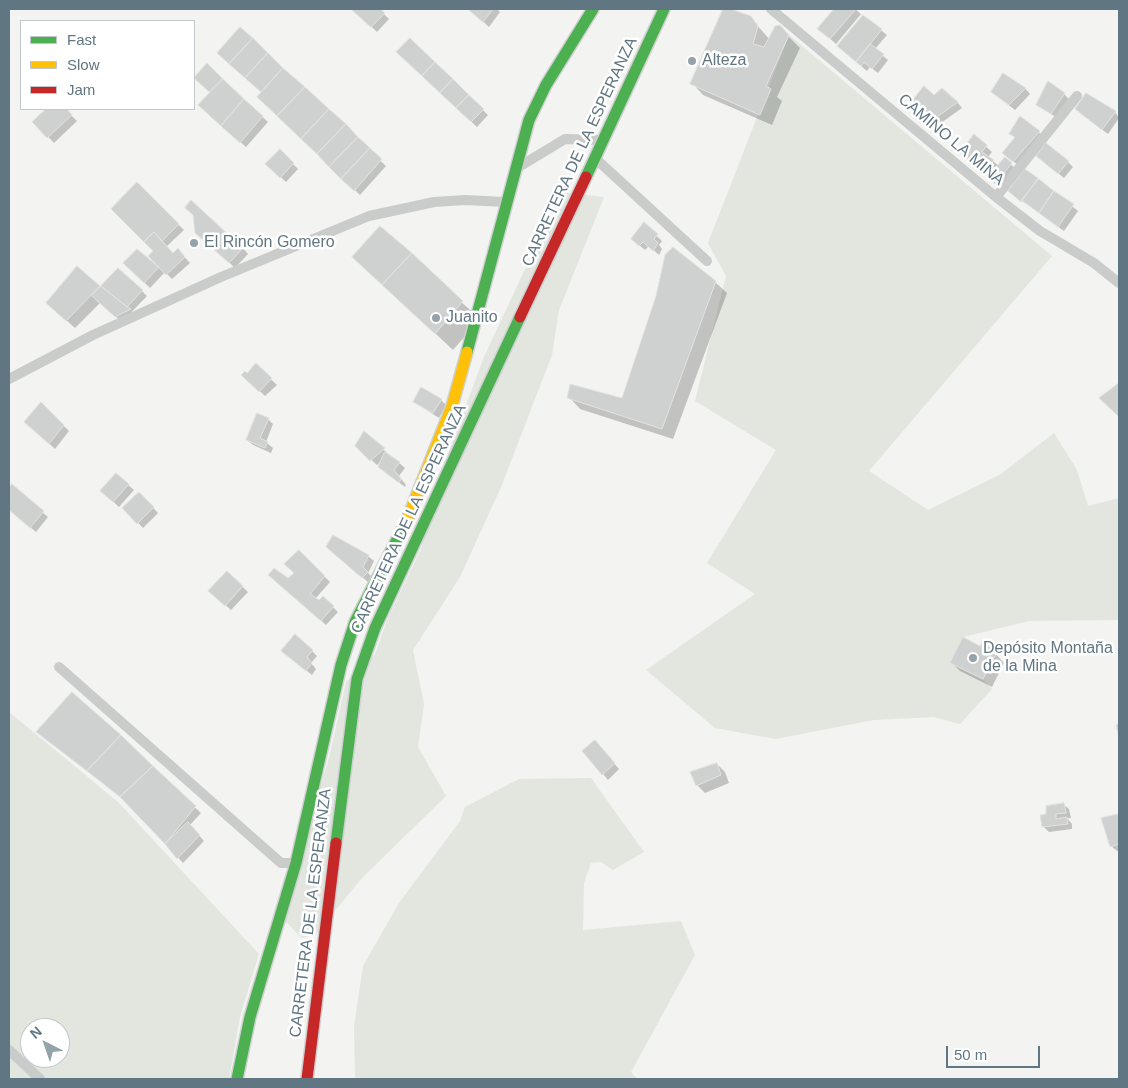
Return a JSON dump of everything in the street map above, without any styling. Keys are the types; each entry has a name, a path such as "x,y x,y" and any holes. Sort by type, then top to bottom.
{"main road":[{"path":"237,1079 250,1017 296,863 340,665 355,622 406,523 452,406 482,301 505,202 529,120 546,85 593,9"},
{"name":"CARRETERA DE LA ESPERANZA","path":"307,1079 357,679 375,628 596,159 664,9"}],"street":[{"name":"CAMINO LA MINA","path":"771,9 996,197 1040,231 1094,262 1119,283"},
{"path":"996,197 1077,96"},
{"path":"516,168 565,139 604,140"},
{"path":"596,159 707,261"},
{"path":"9,379 94,336 221,277 369,216 434,202 465,200 505,202"},
{"path":"59,667 281,863 296,863"},
{"path":"9,1050 40,1079"}],"shaded area":[{"path":"789,35 1052,256 869,471 928,510 1001,474 1054,433 1077,470 1088,506 1119,498 1119,620 1029,621 963,637 950,663 983,679 992,689 960,724 933,717 874,720 775,739 715,728 646,670 755,594 707,563 776,450 695,401 726,276 708,243"},
{"path":"561,192 604,197 559,310 552,355 501,487 460,577 413,650 424,704 418,747 446,796 362,878 315,935 302,938 280,916 329,758 346,682 375,654 388,618 421,549 446,460 483,359"},
{"path":"9,712 118,802 259,954 240,1017 229,1079 9,1079"},
{"path":"591,778 644,852 613,870 601,862 591,863 584,883 583,930 681,921 695,955 631,1072 637,1079 355,1079 354,1026 363,966 399,903 460,821 465,807 519,779"}],"building":[{"path":"351,9 380,9 385,13 371,27"},
{"path":"468,9 493,9 483,22"},
{"path":"723,9 731,9 751,16 758,26 753,44 764,47 775,26 780,25 789,35 766,86 771,89 760,115 690,84"},
{"path":"834,9 856,9 830,39 817,29"},
{"path":"863,15 882,29 856,62 837,46"},
{"path":"240,27 253,38 229,64 217,53"},
{"path":"253,38 268,53 245,78 229,64"},
{"path":"410,38 435,62 422,76 396,52"},
{"path":"870,44 884,54 872,69 864,62 861,66 856,62"},
{"path":"268,53 283,68 261,92 245,78"},
{"path":"435,62 453,79 440,93 422,76"},
{"path":"207,63 223,79 209,92 195,77"},
{"path":"283,68 305,87 277,116 257,97"},
{"path":"1003,73 1026,88 1009,105 991,92"},
{"path":"223,79 244,99 221,126 198,105"},
{"path":"453,79 469,95 456,108 440,93"},
{"path":"1048,81 1065,93 1051,114 1036,105"},
{"path":"924,86 934,95 942,88 958,102 924,126 915,118 919,114 909,105"},
{"path":"305,87 329,109 301,139 277,116"},
{"path":"1086,93 1116,111 1102,130 1075,109"},
{"path":"469,95 484,109 471,122 456,108"},
{"path":"244,99 263,116 240,143 221,126"},
{"path":"329,109 346,124 317,154 301,139"},
{"path":"45,110 68,110 72,115 47,138 32,122"},
{"path":"1020,116 1040,131 1013,162 1002,153 1015,137 1009,134"},
{"path":"346,124 358,137 329,167 317,154"},
{"path":"974,134 987,145 982,152 994,160 984,174 960,153"},
{"path":"358,137 370,148 341,179 329,167"},
{"path":"1046,143 1069,161 1058,174 1036,156"},
{"path":"370,148 382,159 354,191 341,179"},
{"path":"280,149 294,163 280,178 265,164"},
{"path":"1005,157 1012,163 995,184 988,177"},
{"path":"1025,169 1038,178 1021,202 1008,191"},
{"path":"1039,179 1054,191 1039,213 1022,200"},
{"path":"137,182 179,224 162,241 154,232 144,242 111,209"},
{"path":"1054,191 1074,204 1058,227 1039,213"},
{"path":"191,200 243,248 229,263 195,233 193,215 185,208"},
{"path":"644,222 658,234 654,239 658,243 653,251 643,242 639,246 631,239"},
{"path":"380,226 412,253 382,285 352,257"},
{"path":"154,232 173,253 178,248 185,257 166,275 148,256 153,251 144,242"},
{"path":"673,247 716,281 662,429 567,398 570,384 622,398 656,296 665,255"},
{"path":"137,249 159,267 144,283 123,263"},
{"path":"412,253 463,301 435,334 382,285"},
{"path":"77,266 100,286 66,321 46,303"},
{"path":"118,268 143,290 127,307 101,286"},
{"path":"101,286 131,309 115,317 92,296"},
{"path":"256,363 272,378 259,392 241,375 245,371 247,373"},
{"path":"1119,383 1119,417 1099,398"},
{"path":"421,387 442,399 433,413 413,402"},
{"path":"41,402 64,425 49,444 24,422"},
{"path":"257,413 269,418 260,438 268,442 265,448 246,440"},
{"path":"364,431 385,448 370,461 355,446"},
{"path":"385,452 400,462 394,470 401,479 399,483 378,467"},
{"path":"116,473 129,484 113,502 100,491"},
{"path":"12,484 44,511 30,528 9,510 9,488"},
{"path":"139,492 154,507 137,524 122,508"},
{"path":"333,535 369,555 363,567 368,572 362,578 326,547"},
{"path":"299,550 325,576 310,594 319,600 323,596 334,606 321,621 268,575 274,568 288,578 294,573 284,564"},
{"path":"227,571 243,586 225,606 208,591"},
{"path":"295,634 313,650 307,657 312,663 306,671 281,651"},
{"name":"Depósito Montaña de la Mina","path":"963,637 980,646 983,640 987,642 984,648 996,654 983,679 950,663"},
{"path":"72,692 121,735 87,771 36,732"},
{"path":"1119,724 1119,738 1116,725"},
{"path":"121,735 153,766 120,797 87,771"},
{"path":"595,740 615,763 602,775 582,751"},
{"path":"717,763 721,775 696,786 690,772"},
{"path":"153,766 196,806 165,844 120,797"},
{"path":"1064,803 1066,813 1056,814 1056,819 1067,817 1068,824 1042,827 1040,815 1046,814 1046,806"},
{"path":"1119,814 1119,844 1110,847 1101,818"},
{"path":"188,822 200,835 177,859 165,844"}],"traffic: fast":[{"path":"467,352 529,120 546,85 593,9"},
{"path":"586,177 664,9"},
{"path":"336,843 357,679 375,628 520,317"},
{"path":"237,1079 250,1017 296,863 341,665 355,622 407,520"}],"traffic: slow":[{"path":"407,520 452,406 467,352"}],"traffic: jam":[{"path":"520,317 586,177"},
{"path":"307,1079 336,843"}],"place":[{"name":"Alteza","path":"692,61"},
{"name":"El Rincón Gomero","path":"194,243"},
{"name":"Juanito","path":"436,318"},
{"name":"Depósito Montaña de la Mina","path":"973,658"}]}
